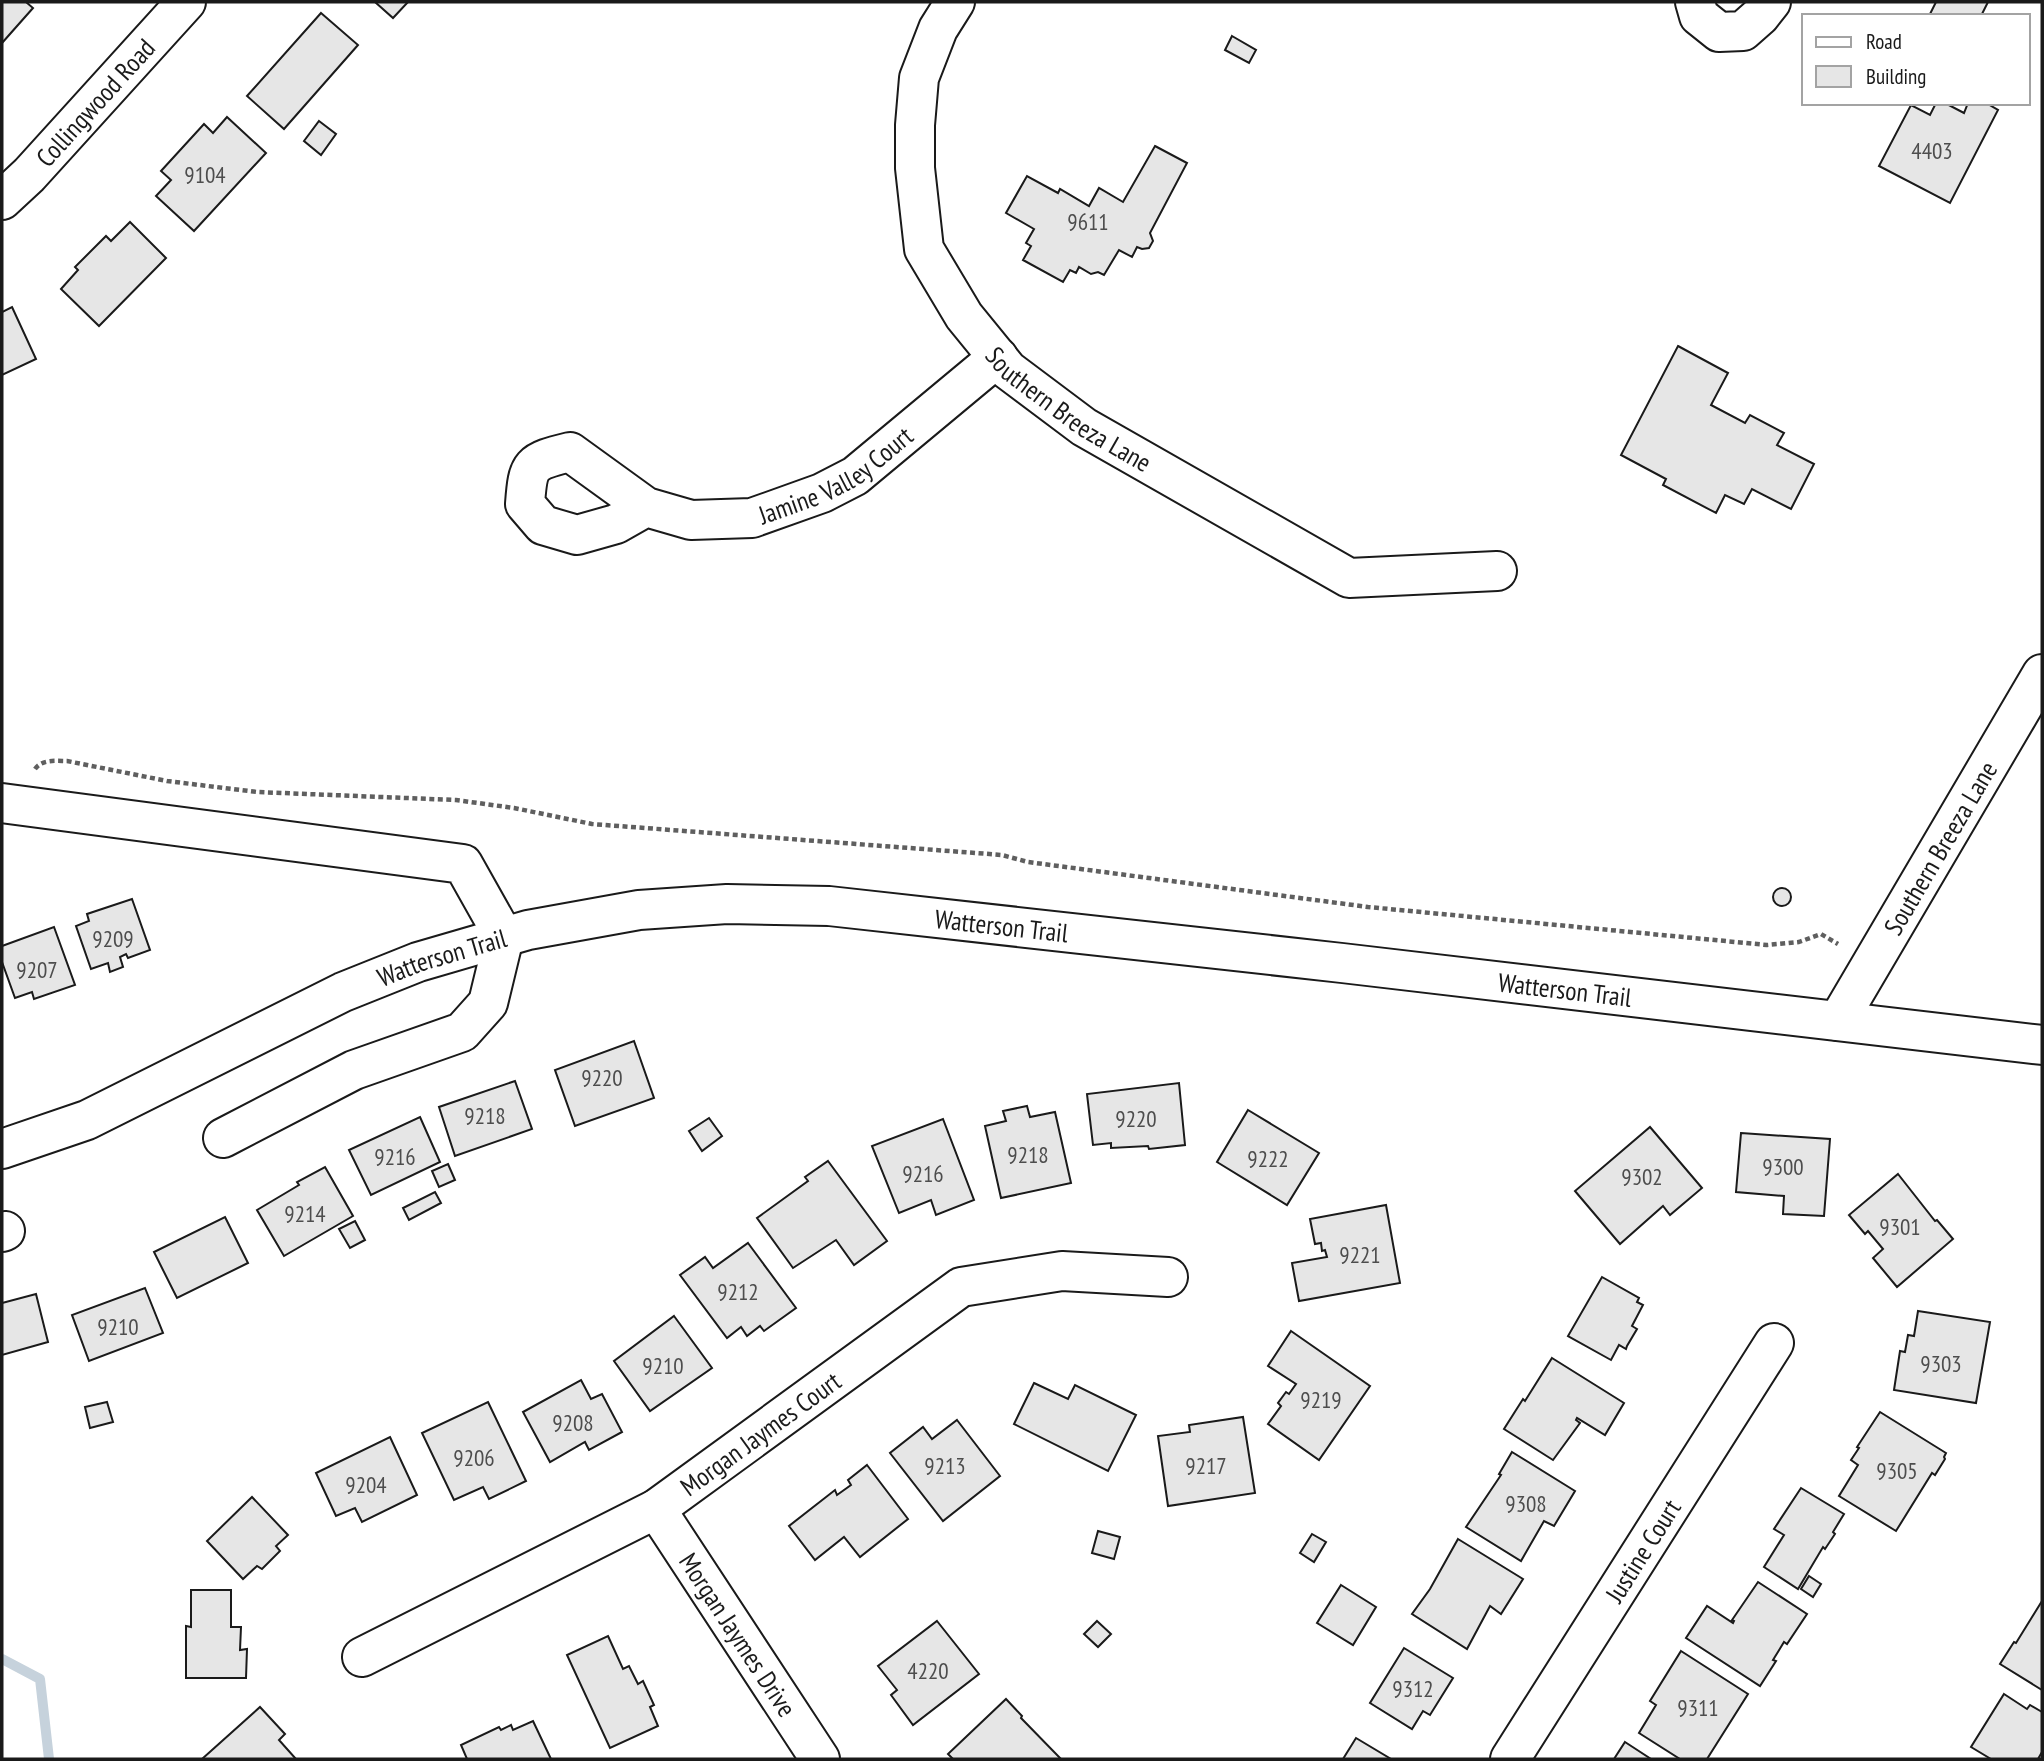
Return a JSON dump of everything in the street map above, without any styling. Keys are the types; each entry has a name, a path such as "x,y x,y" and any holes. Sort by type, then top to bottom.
{"street":[{"name":"Collingwood Road","path":"2,200 29,175 186,2"},
{"name":"Southern Breeza Lane","path":"955,2 938,29 919,78 915,169 924,249 964,316 1008,370 1084,427 1349,578 1497,571"},
{"path":"1695,2 1699,16 1719,32 1744,31 1771,2"},
{"name":"Jamine Valley Court","path":"646,507 691,520 752,518 822,493 855,476 883,455 998,358"},
{"name":"Southern Breeza Lane","path":"1838,1021 2042,674"},
{"path":"15,805 463,864 504,937 488,1003 462,1032 354,1070 223,1138"},
{"name":"Watterson Trail","path":"2,1149 87,1120 343,992 418,962 528,930 639,910 727,904 829,906 1356,964 2042,1045"},
{"name":"Morgan Jaymes Court","path":"362,1657 656,1509 961,1287 1062,1271 1168,1276"},
{"name":"Justine Court","path":"1510,1759 1774,1343"},
{"name":"Morgan Jaymes Drive","path":"656,1509 820,1759"}],"path":[{"path":"15,805 38,765 51,761 67,761 167,781 257,792 456,800 514,808 592,824 1002,855 1028,862 1382,908 1768,945 1799,943 1821,934 1871,966"}],"building":[{"path":"2,2 26,2 33,8 2,43"},
{"path":"375,2 408,2 393,18"},
{"path":"1936,2 1988,2 1982,14 1930,14"},
{"path":"321,13 358,45 284,129 247,96"},
{"path":"1232,36 1256,50 1249,63 1225,50"},
{"path":"1911,105 1930,115 1935,105 1949,105 1964,113 1967,105 1989,105 1998,110 1950,203 1879,166"},
{"path":"227,117 266,153 194,231 156,196 171,180 161,171 204,124 213,133"},
{"path":"319,121 336,134 321,155 304,141"},
{"path":"1155,146 1187,163 1150,233 1153,241 1149,248 1137,247 1132,257 1119,250 1104,275 1098,272 1091,274 1079,267 1076,273 1070,270 1063,282 1023,260 1031,246 1026,243 1034,229 1006,213 1027,176 1058,193 1060,189 1089,206 1099,188 1123,202"},
{"path":"130,222 166,258 99,326 61,289 78,270 75,267 106,236 111,241"},
{"path":"12,307 36,359 2,375 2,312"},
{"path":"1678,346 1728,373 1711,405 1745,423 1750,415 1784,433 1777,445 1814,464 1791,509 1752,489 1744,504 1725,495 1716,513 1663,485 1666,479 1621,455"},
{"path":"1778,888 1786,888 1791,897 1789,904 1778,906 1773,901 1773,893"},
{"path":"132,899 150,950 128,958 126,954 120,957 123,967 110,972 108,963 91,969 76,926 89,921 87,914"},
{"path":"54,927 75,985 34,999 32,992 15,998 2,962 2,946"},
{"path":"634,1041 654,1098 575,1126 555,1070"},
{"path":"515,1081 532,1129 455,1156 439,1107"},
{"path":"1179,1083 1185,1145 1149,1149 1148,1146 1111,1148 1111,1143 1093,1145 1087,1094"},
{"path":"1027,1106 1030,1117 1055,1112 1071,1183 1001,1198 985,1126 1006,1121 1003,1111"},
{"path":"1248,1110 1319,1153 1287,1205 1217,1162"},
{"path":"420,1117 440,1162 371,1195 349,1150"},
{"path":"709,1118 722,1136 702,1151 689,1131"},
{"path":"943,1119 974,1200 936,1215 931,1200 899,1213 872,1146"},
{"path":"1650,1127 1702,1188 1670,1215 1663,1206 1620,1244 1575,1191"},
{"path":"1741,1133 1830,1139 1824,1216 1783,1214 1784,1196 1736,1192"},
{"path":"828,1161 887,1241 854,1265 836,1240 793,1268 757,1218 808,1181 805,1177"},
{"path":"448,1164 455,1180 439,1187 432,1171"},
{"path":"325,1167 353,1216 284,1256 257,1210 299,1185 297,1182"},
{"path":"1898,1174 1935,1221 1937,1220 1953,1239 1897,1287 1873,1258 1883,1249 1868,1231 1865,1234 1849,1215"},
{"path":"435,1192 441,1203 409,1220 403,1208"},
{"path":"1386,1205 1400,1283 1299,1301 1292,1263 1327,1257 1325,1250 1322,1251 1321,1243 1315,1244 1310,1219"},
{"path":"225,1217 248,1263 177,1298 154,1252"},
{"path":"355,1221 365,1240 350,1248 339,1229"},
{"path":"748,1243 796,1308 764,1331 760,1326 747,1336 741,1327 727,1338 680,1275 705,1257 713,1268"},
{"path":"1602,1277 1639,1298 1637,1302 1643,1305 1632,1326 1637,1329 1626,1349 1619,1345 1611,1360 1568,1336"},
{"path":"145,1288 163,1333 89,1361 72,1315"},
{"path":"36,1294 48,1342 2,1355 2,1303"},
{"path":"1918,1311 1990,1322 1976,1403 1894,1390 1900,1351 1905,1352 1908,1335 1914,1336"},
{"path":"674,1316 712,1368 650,1411 614,1361"},
{"path":"1291,1331 1370,1386 1319,1460 1268,1424 1281,1406 1278,1403 1296,1384 1268,1366"},
{"path":"1552,1358 1624,1403 1605,1435 1577,1418 1580,1423 1553,1460 1504,1429"},
{"path":"581,1380 591,1399 602,1394 622,1432 589,1450 585,1442 550,1462 523,1412"},
{"path":"1034,1383 1068,1399 1075,1385 1136,1415 1108,1471 1014,1424"},
{"path":"107,1402 113,1422 90,1428 85,1407"},
{"path":"488,1402 526,1481 489,1499 483,1487 454,1500 422,1433"},
{"path":"1880,1412 1946,1453 1935,1475 1932,1473 1896,1531 1839,1496 1858,1465 1851,1460 1859,1448 1857,1447"},
{"path":"1243,1417 1255,1493 1168,1506 1158,1436 1190,1432 1189,1425"},
{"path":"957,1420 1000,1476 943,1521 890,1453 923,1427 932,1439"},
{"path":"390,1437 417,1495 362,1522 355,1508 336,1516 316,1473"},
{"path":"1512,1452 1575,1491 1554,1526 1544,1521 1521,1561 1466,1527 1501,1475 1499,1474"},
{"path":"867,1465 908,1519 860,1557 844,1537 815,1560 789,1526 835,1490 837,1495 851,1485 848,1480"},
{"path":"1801,1488 1844,1514 1833,1532 1835,1534 1825,1549 1823,1547 1798,1589 1764,1567 1784,1535 1774,1529"},
{"path":"252,1497 288,1535 276,1546 280,1551 262,1569 257,1566 243,1579 207,1541"},
{"path":"1098,1531 1120,1537 1114,1559 1092,1553"},
{"path":"1312,1534 1326,1542 1314,1562 1300,1553"},
{"path":"1458,1539 1523,1579 1501,1614 1490,1606 1467,1649 1412,1614 1430,1589"},
{"path":"1809,1576 1821,1584 1813,1597 1801,1589"},
{"path":"1758,1582 1807,1614 1787,1644 1784,1642 1760,1686 1686,1638 1707,1606 1733,1623 1732,1620"},
{"path":"1341,1585 1376,1607 1353,1645 1317,1623"},
{"path":"191,1590 231,1590 231,1627 241,1627 240,1650 247,1649 246,1678 186,1678 186,1626 191,1627"},
{"path":"2042,1601 2042,1690 2000,1664"},
{"path":"937,1621 979,1674 913,1725 891,1695 897,1690 878,1666"},
{"path":"1097,1621 1111,1634 1098,1647 1084,1634"},
{"path":"608,1636 623,1669 629,1666 638,1684 643,1681 654,1705 650,1707 658,1726 610,1748 567,1655"},
{"path":"1404,1648 1453,1678 1430,1715 1423,1711 1412,1729 1370,1703"},
{"path":"1681,1651 1748,1694 1707,1759 1680,1759 1639,1733 1656,1705 1650,1701"},
{"path":"2004,1694 2027,1709 2030,1705 2042,1712 2042,1752 2038,1759 1991,1759 1971,1747"},
{"path":"1006,1699 1061,1759 953,1759 948,1754"},
{"path":"260,1707 285,1734 279,1740 296,1759 202,1759"},
{"path":"533,1721 551,1759 467,1759 461,1745 499,1727 501,1730 511,1725 513,1730"},
{"path":"1356,1738 1391,1759 1343,1759"},
{"path":"1625,1742 1651,1759 1614,1759"}],"waterway":[{"path":"2,1659 40,1679 49,1759"}]}
